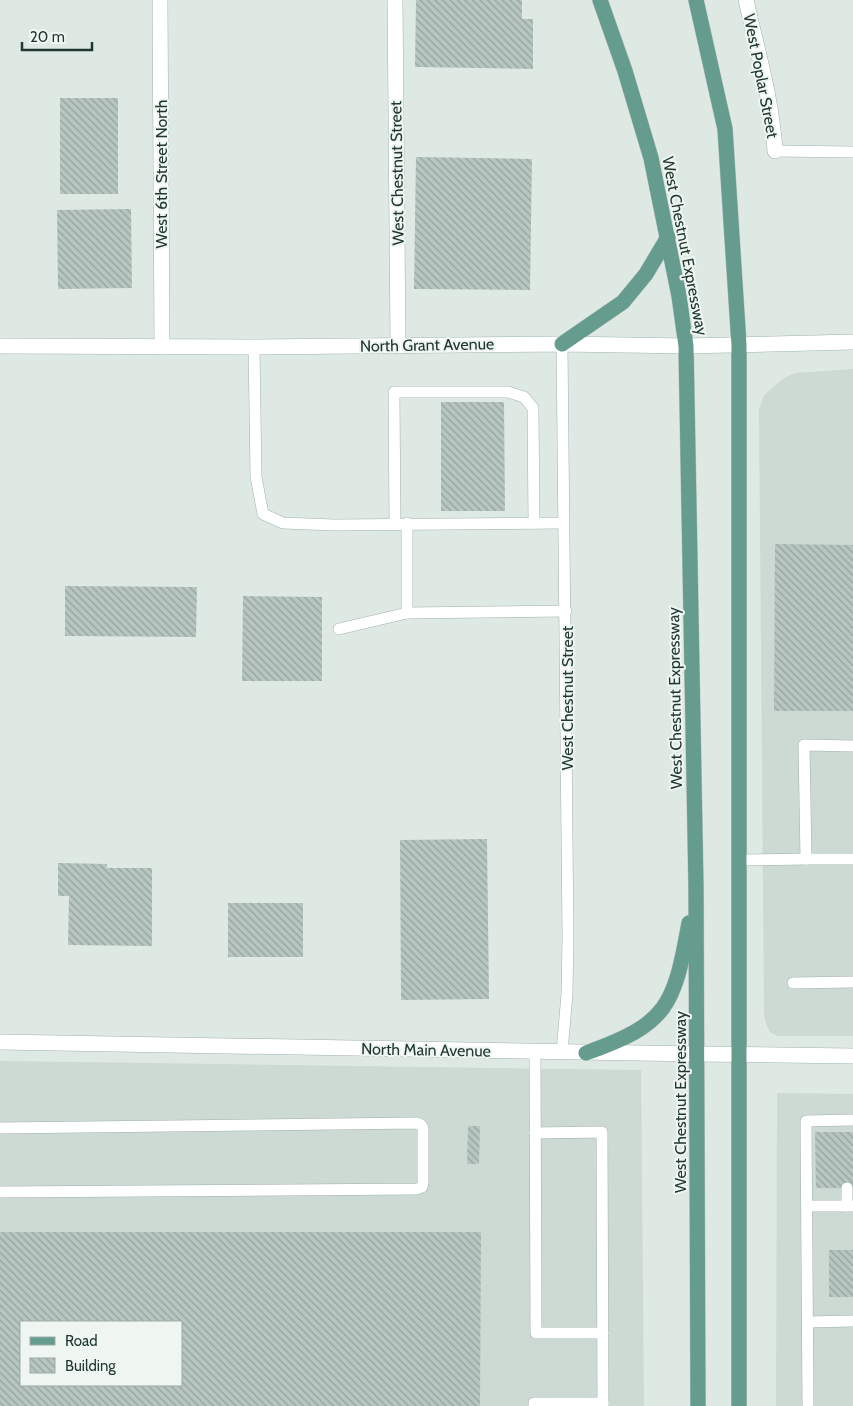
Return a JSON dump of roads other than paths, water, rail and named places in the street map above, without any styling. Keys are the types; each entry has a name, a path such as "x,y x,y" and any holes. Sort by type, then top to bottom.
{"main road":[{"name":"West Chestnut Expressway","path":"600,0 625,71 651,158 679,296 686,346 696,887 698,1406"},
{"path":"696,0 726,129 738,345 739,1406"},
{"path":"562,344 623,302 646,274 668,237"},
{"path":"586,1052 626,1037 656,1018 665,1006 673,992 679,974 696,887"}],"street":[{"name":"West 6th Street North","path":"160,0 162,347"},
{"name":"West Chestnut Street","path":"395,0 398,346"},
{"name":"West Poplar Street","path":"746,0 764,76 775,152"},
{"name":"North Grant Avenue","path":"0,346 254,347 562,344 686,346 853,342"},
{"name":"North Main Avenue","path":"0,1042 853,1056"}],"lane":[{"path":"775,152 853,152"},
{"name":"West Chestnut Street","path":"562,344 568,936 568,994 562,1052"},
{"path":"254,347 256,478 263,514 283,523 334,525 563,523"},
{"path":"395,524 394,392 508,392 524,396 533,408 534,523"},
{"path":"407,523 407,613"},
{"path":"339,629 407,613 566,611"},
{"path":"806,859 804,745 853,746"},
{"path":"739,860 853,859"},
{"path":"793,983 853,982"},
{"path":"535,1052 536,1333 603,1333"},
{"path":"808,1406 806,1121 848,1124"},
{"path":"0,1128 417,1123 423,1128 423,1183 422,1187 417,1189 0,1192"},
{"path":"534,1406 534,1403 603,1404 602,1132 535,1133"},
{"path":"807,1206 850,1206 847,1188"},
{"path":"808,1322 853,1321"}]}
